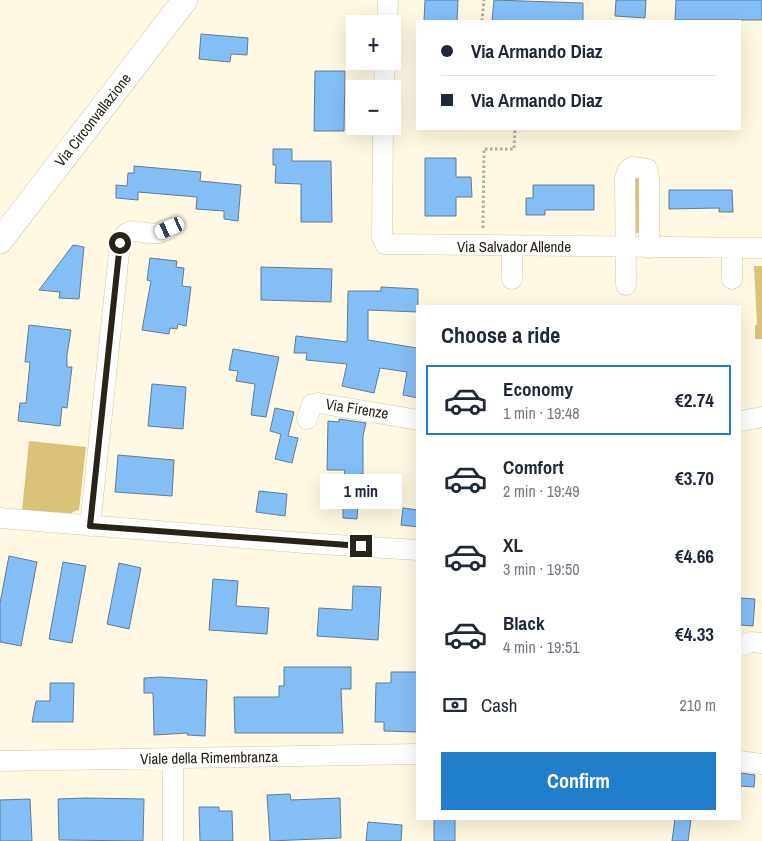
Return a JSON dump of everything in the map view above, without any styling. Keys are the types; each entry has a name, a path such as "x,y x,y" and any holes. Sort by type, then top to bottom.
{"main road":[{"name":"Via Circonvallazione","path":"0,241 185,0"}],"street":[{"path":"387,15 388,0"},
{"name":"Via Salvador Allende","path":"383,135 382,237 385,244 483,247 762,248"},
{"path":"626,285 625,178 628,170 632,167 647,169 650,178 649,248"},
{"path":"90,526 120,243 124,235 130,231 159,233 170,228"},
{"path":"512,247 512,279"},
{"path":"732,248 732,279"},
{"name":"Via Firenze","path":"307,419 309,408 312,404 318,403 416,420"},
{"path":"741,421 762,418"},
{"path":"0,518 416,550"},
{"path":"741,646 751,642 762,643"},
{"name":"Viale della Rimembranza","path":"0,761 416,754"},
{"path":"172,758 174,841"},
{"path":"741,762 762,764"}],"path":[{"path":"482,20 484,0"},
{"path":"483,247 484,149 514,149 515,130"}],"shaded area":[{"path":"632,177 644,177 645,233 632,233"},
{"path":"754,266 762,266 762,339 755,339 755,325 757,325"},
{"path":"29,441 86,447 79,510 72,512 71,515 22,511"}],"building":[{"path":"425,0 458,0 457,20 424,20"},
{"path":"494,0 583,3 583,20 492,20"},
{"path":"616,0 646,0 645,18 615,16"},
{"path":"676,0 762,0 762,20 675,20"},
{"path":"201,34 248,38 247,55 231,54 230,62 199,59"},
{"path":"315,71 345,71 344,131 314,131"},
{"path":"273,149 292,149 292,161 331,161 332,222 301,222 301,184 275,183 276,165 273,165"},
{"path":"425,158 456,158 456,177 471,177 472,197 456,197 456,216 425,216"},
{"path":"134,166 201,172 200,181 241,185 238,221 224,219 224,211 196,209 197,197 138,192 138,200 116,198 116,185 127,186 128,173 134,173"},
{"path":"533,185 594,185 594,210 545,210 545,215 526,215 526,198 533,198"},
{"path":"669,190 732,190 733,212 719,212 719,208 669,209"},
{"path":"73,245 84,247 79,299 59,298 60,292 39,290"},
{"path":"150,258 177,261 176,267 184,268 182,286 191,287 186,326 178,324 177,329 170,328 169,334 142,330 151,281 147,280"},
{"path":"261,267 332,269 331,302 261,300"},
{"path":"381,287 418,289 416,312 368,310 368,340 416,348 416,398 403,395 407,372 380,368 374,393 342,386 347,364 306,360 307,353 294,353 296,336 347,342 348,291 381,291"},
{"path":"29,325 71,330 67,367 72,367 67,408 62,407 60,426 18,421 20,403 26,403 30,362 25,362"},
{"path":"233,349 279,357 266,417 251,415 255,384 236,381 238,371 229,370"},
{"path":"152,384 186,387 183,429 148,426"},
{"path":"275,408 294,412 288,436 298,438 292,463 275,459 281,434 270,431"},
{"path":"339,419 366,423 363,436 363,474 359,474 359,481 344,477 345,470 327,470 328,421 339,422"},
{"path":"118,455 174,460 172,496 115,492"},
{"path":"259,491 287,494 285,516 256,512"},
{"path":"343,499 358,501 357,519 343,518"},
{"path":"403,508 416,510 416,527 401,525"},
{"path":"9,556 37,562 21,646 0,642 0,603"},
{"path":"63,562 86,566 72,643 49,639"},
{"path":"119,563 141,568 129,629 107,624"},
{"path":"213,579 238,581 236,606 269,608 267,634 209,630"},
{"path":"353,586 381,587 378,640 317,636 319,608 352,610"},
{"path":"741,598 755,599 753,626 741,625"},
{"path":"284,667 351,667 351,689 341,689 343,733 235,733 234,697 279,697 279,686 284,686"},
{"path":"391,672 416,672 416,732 384,731 384,722 375,722 376,683 391,683"},
{"path":"160,677 207,680 205,736 187,735 188,733 154,735 153,693 144,693 144,678"},
{"path":"50,683 74,683 73,722 32,722 36,701 50,701"},
{"path":"741,773 755,775 754,787 741,786"},
{"path":"290,794 291,800 340,798 341,838 270,841 267,795"},
{"path":"30,799 32,841 0,841 0,800"},
{"path":"58,799 144,799 143,841 59,840"},
{"path":"199,807 219,807 219,811 232,811 233,841 200,841"},
{"path":"434,820 455,820 455,841 434,841"},
{"path":"675,820 691,820 688,841 672,841"},
{"path":"368,822 402,825 401,841 366,841"}],"route":[{"path":"120,243 90,526 361,546"}]}
